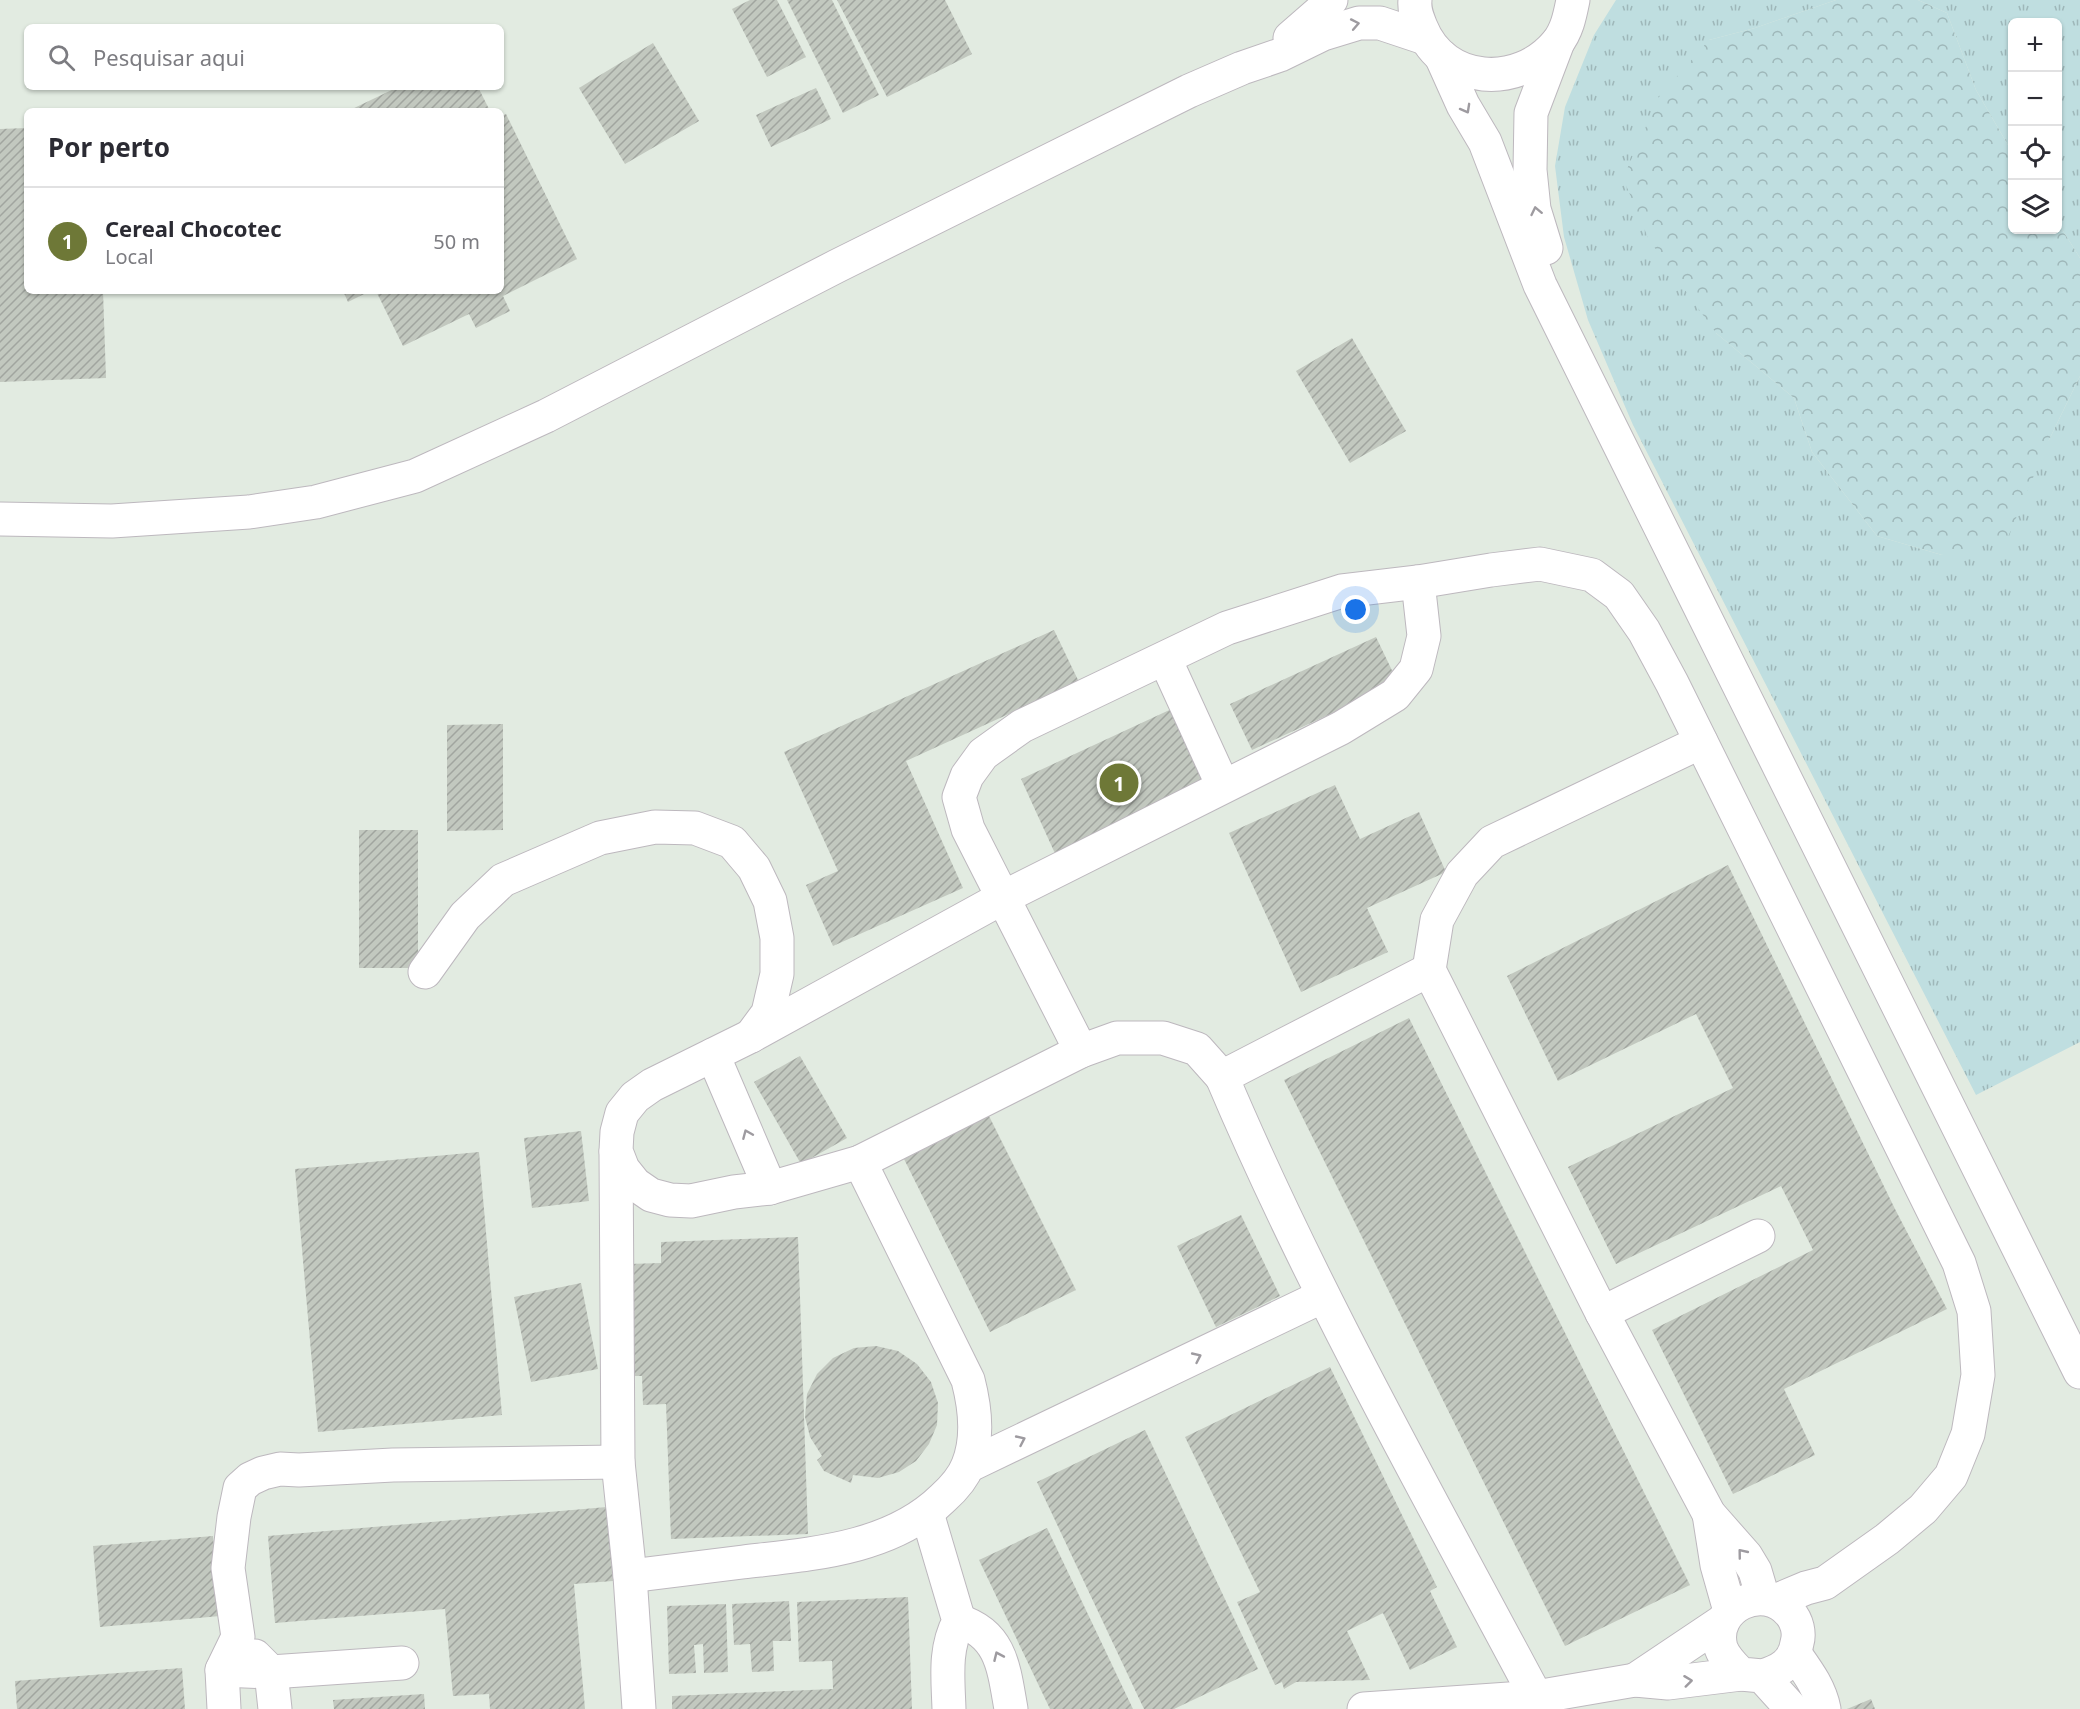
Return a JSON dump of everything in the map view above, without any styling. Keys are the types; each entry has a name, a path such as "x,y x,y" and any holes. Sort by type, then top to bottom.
{"street":[{"path":"1242,68 1287,41 1331,0"},
{"path":"1415,0 1414,9 1463,105 1485,142 1540,285 2080,1372"},
{"path":"0,519 112,521 249,512 316,502 415,476 556,411 837,266 1189,91 1242,68 1280,55 1341,27 1359,23 1380,23 1433,47 1464,70 1489,76 1515,72 1539,61 1571,16"},
{"path":"1571,16 1531,113 1530,170 1534,209 1599,406"},
{"path":"1081,1051 968,829 959,797 967,776 983,754 1023,726 1227,628 1342,591 1540,564 1592,575 1619,595 1644,631 1701,742 1959,1263 1974,1311 1978,1376 1968,1434 1951,1476 1923,1509 1887,1539 1825,1583 1769,1600"},
{"path":"639,1709 630,1576 618,1462 616,1151 617,1132 622,1113 635,1097 652,1085 751,1036 1002,898 1341,728 1395,695 1416,669 1424,636 1418,582"},
{"path":"1165,659 1223,786"},
{"path":"1701,742 1492,842 1462,874 1437,920 1429,970 1602,1313 1709,1514 1746,1556 1769,1600"},
{"path":"425,972 465,916 503,880 600,838 655,827 695,828 732,842 754,868 770,901 777,938 777,974 768,1013 751,1036"},
{"path":"1222,1077 1429,970"},
{"path":"616,1151 623,1169 635,1184 651,1195 669,1200 691,1201 734,1192 770,1188 860,1161 1081,1051 1117,1038 1163,1038 1197,1049 1222,1077 1245,1132 1323,1296 1536,1697"},
{"path":"713,1055 770,1188"},
{"path":"630,1576 823,1552 896,1531 927,1513 952,1490 968,1466 975,1435 973,1401 968,1380 860,1161"},
{"path":"1602,1313 1758,1236"},
{"path":"968,1466 1323,1296"},
{"path":"224,1709 222,1670 238,1637 228,1568 240,1488 250,1479 280,1469 618,1462"},
{"path":"927,1513 959,1622 951,1637 947,1666 950,1709"},
{"path":"1709,1514 1727,1616 1720,1634 1721,1648 1727,1660 1751,1675 1792,1709"},
{"path":"1364,1709 1536,1697 1635,1680 1668,1683 1775,1672 1786,1665 1825,1583"},
{"path":"1635,1680 1727,1616 1739,1603 1751,1598 1769,1600 1785,1608 1793,1617 1796,1641 1808,1672 1822,1697 1824,1709"},
{"path":"959,1622 975,1627 987,1635 999,1656 1011,1709"},
{"path":"238,1637 271,1672 275,1709"},
{"path":"222,1670 271,1672 402,1663"}],"green space":[{"path":"1616,0 1836,0 1755,28 1709,40 1716,333 1794,398 1812,452 1877,536 1942,555 2049,440 2080,376 2080,1042 1976,1095 1633,425 1588,320 1564,237 1555,166 1565,107 1594,35"},
{"path":"1836,0 1918,0 1947,13 1976,90 2008,145 2008,234 2062,234 2062,229 2080,258 2080,376 2049,440 2008,537 1942,555 1877,536 1812,452 1794,398 1716,333 1649,240 1623,178 1659,97 1709,40 1755,28"},
{"path":"1918,0 2080,0 2080,258 2062,229 2062,18 2008,18 2008,145 1976,90 1947,13"}],"building":[{"path":"750,0 777,0 806,57 767,77 732,9"},
{"path":"787,0 832,0 879,95 843,113"},
{"path":"837,0 945,0 972,54 887,97"},
{"path":"653,43 699,121 625,164 579,88"},
{"path":"816,88 831,119 771,147 756,115"},
{"path":"392,90 480,90 488,108 354,108"},
{"path":"506,114 577,259 503,296 510,311 476,328 469,314 403,346 377,294 504,294 504,115"},
{"path":"24,128 24,294 103,294 106,378 0,382 0,129"},
{"path":"344,294 364,294 348,302"},
{"path":"1352,338 1406,431 1350,463 1296,371"},
{"path":"1054,630 1079,682 906,761 963,888 833,946 806,885 838,871 784,752"},
{"path":"1376,637 1398,683 1252,750 1230,704"},
{"path":"1178,706 1217,787 1058,860 1021,779"},
{"path":"503,724 503,830 447,831 447,725"},
{"path":"1335,785 1360,839 1419,812 1446,872 1367,908 1388,952 1301,992 1229,833"},
{"path":"359,830 418,830 418,968 359,968"},
{"path":"1728,865 1895,1209 1947,1309 1784,1389 1815,1455 1733,1494 1652,1330 1813,1250 1781,1186 1616,1264 1568,1167 1733,1088 1696,1014 1558,1081 1507,976"},
{"path":"1409,1018 1690,1585 1565,1646 1284,1080"},
{"path":"800,1056 847,1138 801,1164 754,1082"},
{"path":"989,1116 1076,1290 990,1332 904,1159"},
{"path":"581,1131 589,1201 532,1208 524,1138"},
{"path":"479,1152 502,1415 318,1432 295,1169"},
{"path":"1241,1215 1280,1296 1216,1327 1177,1246"},
{"path":"798,1237 808,1534 671,1539 666,1404 643,1405 642,1376 633,1376 628,1264 661,1263 661,1242"},
{"path":"581,1283 598,1369 531,1382 514,1297"},
{"path":"876,1346 898,1351 917,1364 931,1382 938,1403 937,1425 929,1444 916,1461 899,1472 878,1478 853,1475 851,1483 824,1471 817,1460 822,1456 810,1437 805,1417 807,1394 817,1374 833,1358 854,1348"},
{"path":"1330,1367 1437,1587 1430,1591 1457,1647 1410,1670 1383,1613 1347,1631 1370,1680 1296,1682 1284,1689 1282,1682 1275,1685 1237,1602 1260,1592 1185,1437"},
{"path":"1145,1430 1258,1669 1174,1709 1144,1709 1037,1482"},
{"path":"607,1507 613,1581 574,1584 585,1709 490,1709 489,1694 453,1696 445,1609 275,1623 268,1536"},
{"path":"1047,1528 1133,1709 1050,1709 979,1560"},
{"path":"213,1536 220,1616 100,1627 93,1546"},
{"path":"908,1597 912,1709 672,1709 672,1696 833,1689 832,1661 799,1662 797,1602"},
{"path":"789,1601 791,1641 773,1641 774,1671 752,1672 750,1644 734,1645 732,1604"},
{"path":"726,1604 728,1672 704,1673 703,1644 694,1645 696,1673 669,1674 667,1606"},
{"path":"182,1668 185,1709 17,1709 15,1681"},
{"path":"424,1694 425,1709 334,1709 333,1700"},
{"path":"1871,1699 1875,1709 1847,1709"}],"place":[{"name":"Cereal Chocotec","path":"1119,783"}]}
